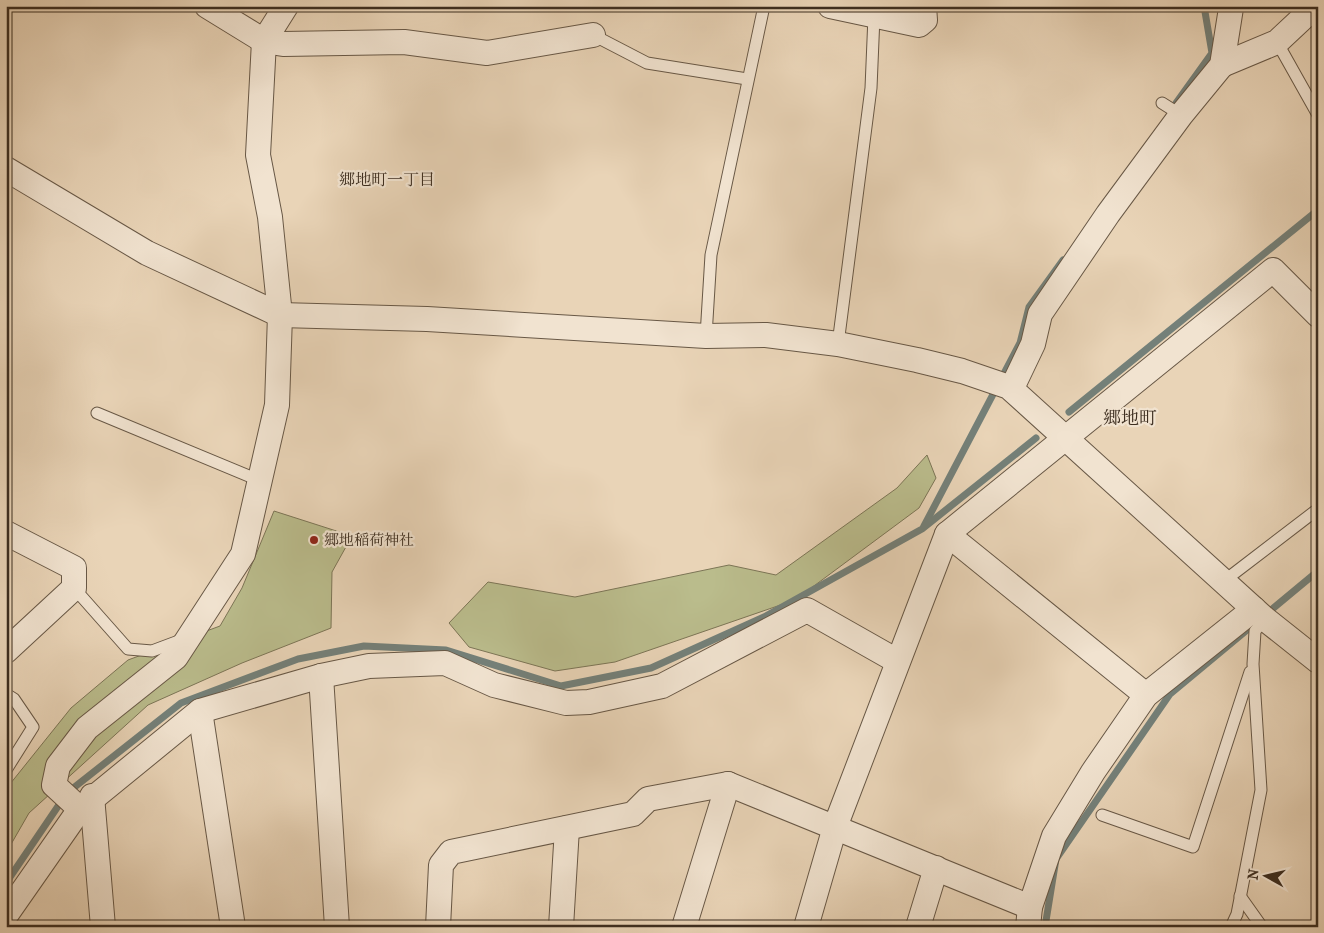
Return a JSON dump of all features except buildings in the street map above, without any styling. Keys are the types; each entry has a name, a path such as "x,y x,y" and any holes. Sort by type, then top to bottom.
{"street":[{"path":"207,6 264,41 283,44 404,42 487,53 593,35"},
{"path":"103,927 76,799 54,785 58,766 87,728 176,657 243,554 277,405 280,315 270,217 258,155 264,41 286,6"},
{"path":"830,6 919,25 925,20 924,6"},
{"path":"1222,65 1232,7"},
{"path":"1003,385 1033,344 1040,314 1108,214 1174,110 1222,65 1277,42 1308,13 1318,9"},
{"path":"7,170 147,253 280,315 427,319 706,336 766,335 838,344 926,362 1003,385 1068,439 1258,613 1318,661"},
{"path":"806,927 835,827 947,534 1068,439 1273,270 1318,315"},
{"path":"6,532 74,568 74,588 6,651"},
{"path":"947,534 1146,695"},
{"path":"6,916 76,799 200,711 321,676 369,666 445,663 494,685 566,703 589,702 662,686 807,610 897,661"},
{"path":"438,927 440,865 451,852 633,814 648,798 728,784 936,868 1029,917 1054,836 1093,772 1146,695 1258,613"},
{"path":"321,676 337,927"},
{"path":"200,711 233,927"},
{"path":"684,927 728,784"},
{"path":"560,927 567,828"},
{"path":"918,927 936,868"}],"lane":[{"path":"706,336 711,254 764,6"},
{"path":"838,344 871,88 874,16"},
{"path":"593,35 647,63 747,79"},
{"path":"1277,42 1318,115"},
{"path":"97,413 261,481"},
{"path":"1224,581 1318,509"},
{"path":"74,588 128,649 152,651 188,638"},
{"path":"1231,927 1237,914 1261,790 1253,664 1258,613"},
{"path":"1102,815 1193,847 1253,664"},
{"path":"6,694 14,699 33,727 6,770"},
{"path":"1240,896 1262,927"}],"green space":[{"path":"927,455 936,478 919,508 795,600 615,662 555,671 469,647 449,623 488,582 575,597 729,565 776,575 897,488"},
{"path":"274,511 352,536 332,572 331,628 242,663 148,705 29,813 6,853 6,789 71,708 128,660 220,626 242,588"}],"waterway":[{"path":"1176,103 1212,53 1204,6"},
{"path":"1069,412 1318,210"},
{"path":"924,526 1020,343 1029,307 1063,260"},
{"path":"6,883 67,793 181,703 298,659 364,646 446,650 561,686 651,668 764,617 922,529 1036,438"},
{"path":"1045,927 1056,859 1170,694 1318,571"}],"place":[{"name":"郷地稲荷神社","path":"314,540"}],"district":[{"name":"郷地町一丁目","path":"387,179"},
{"name":"郷地町","path":"1130,418"}]}
